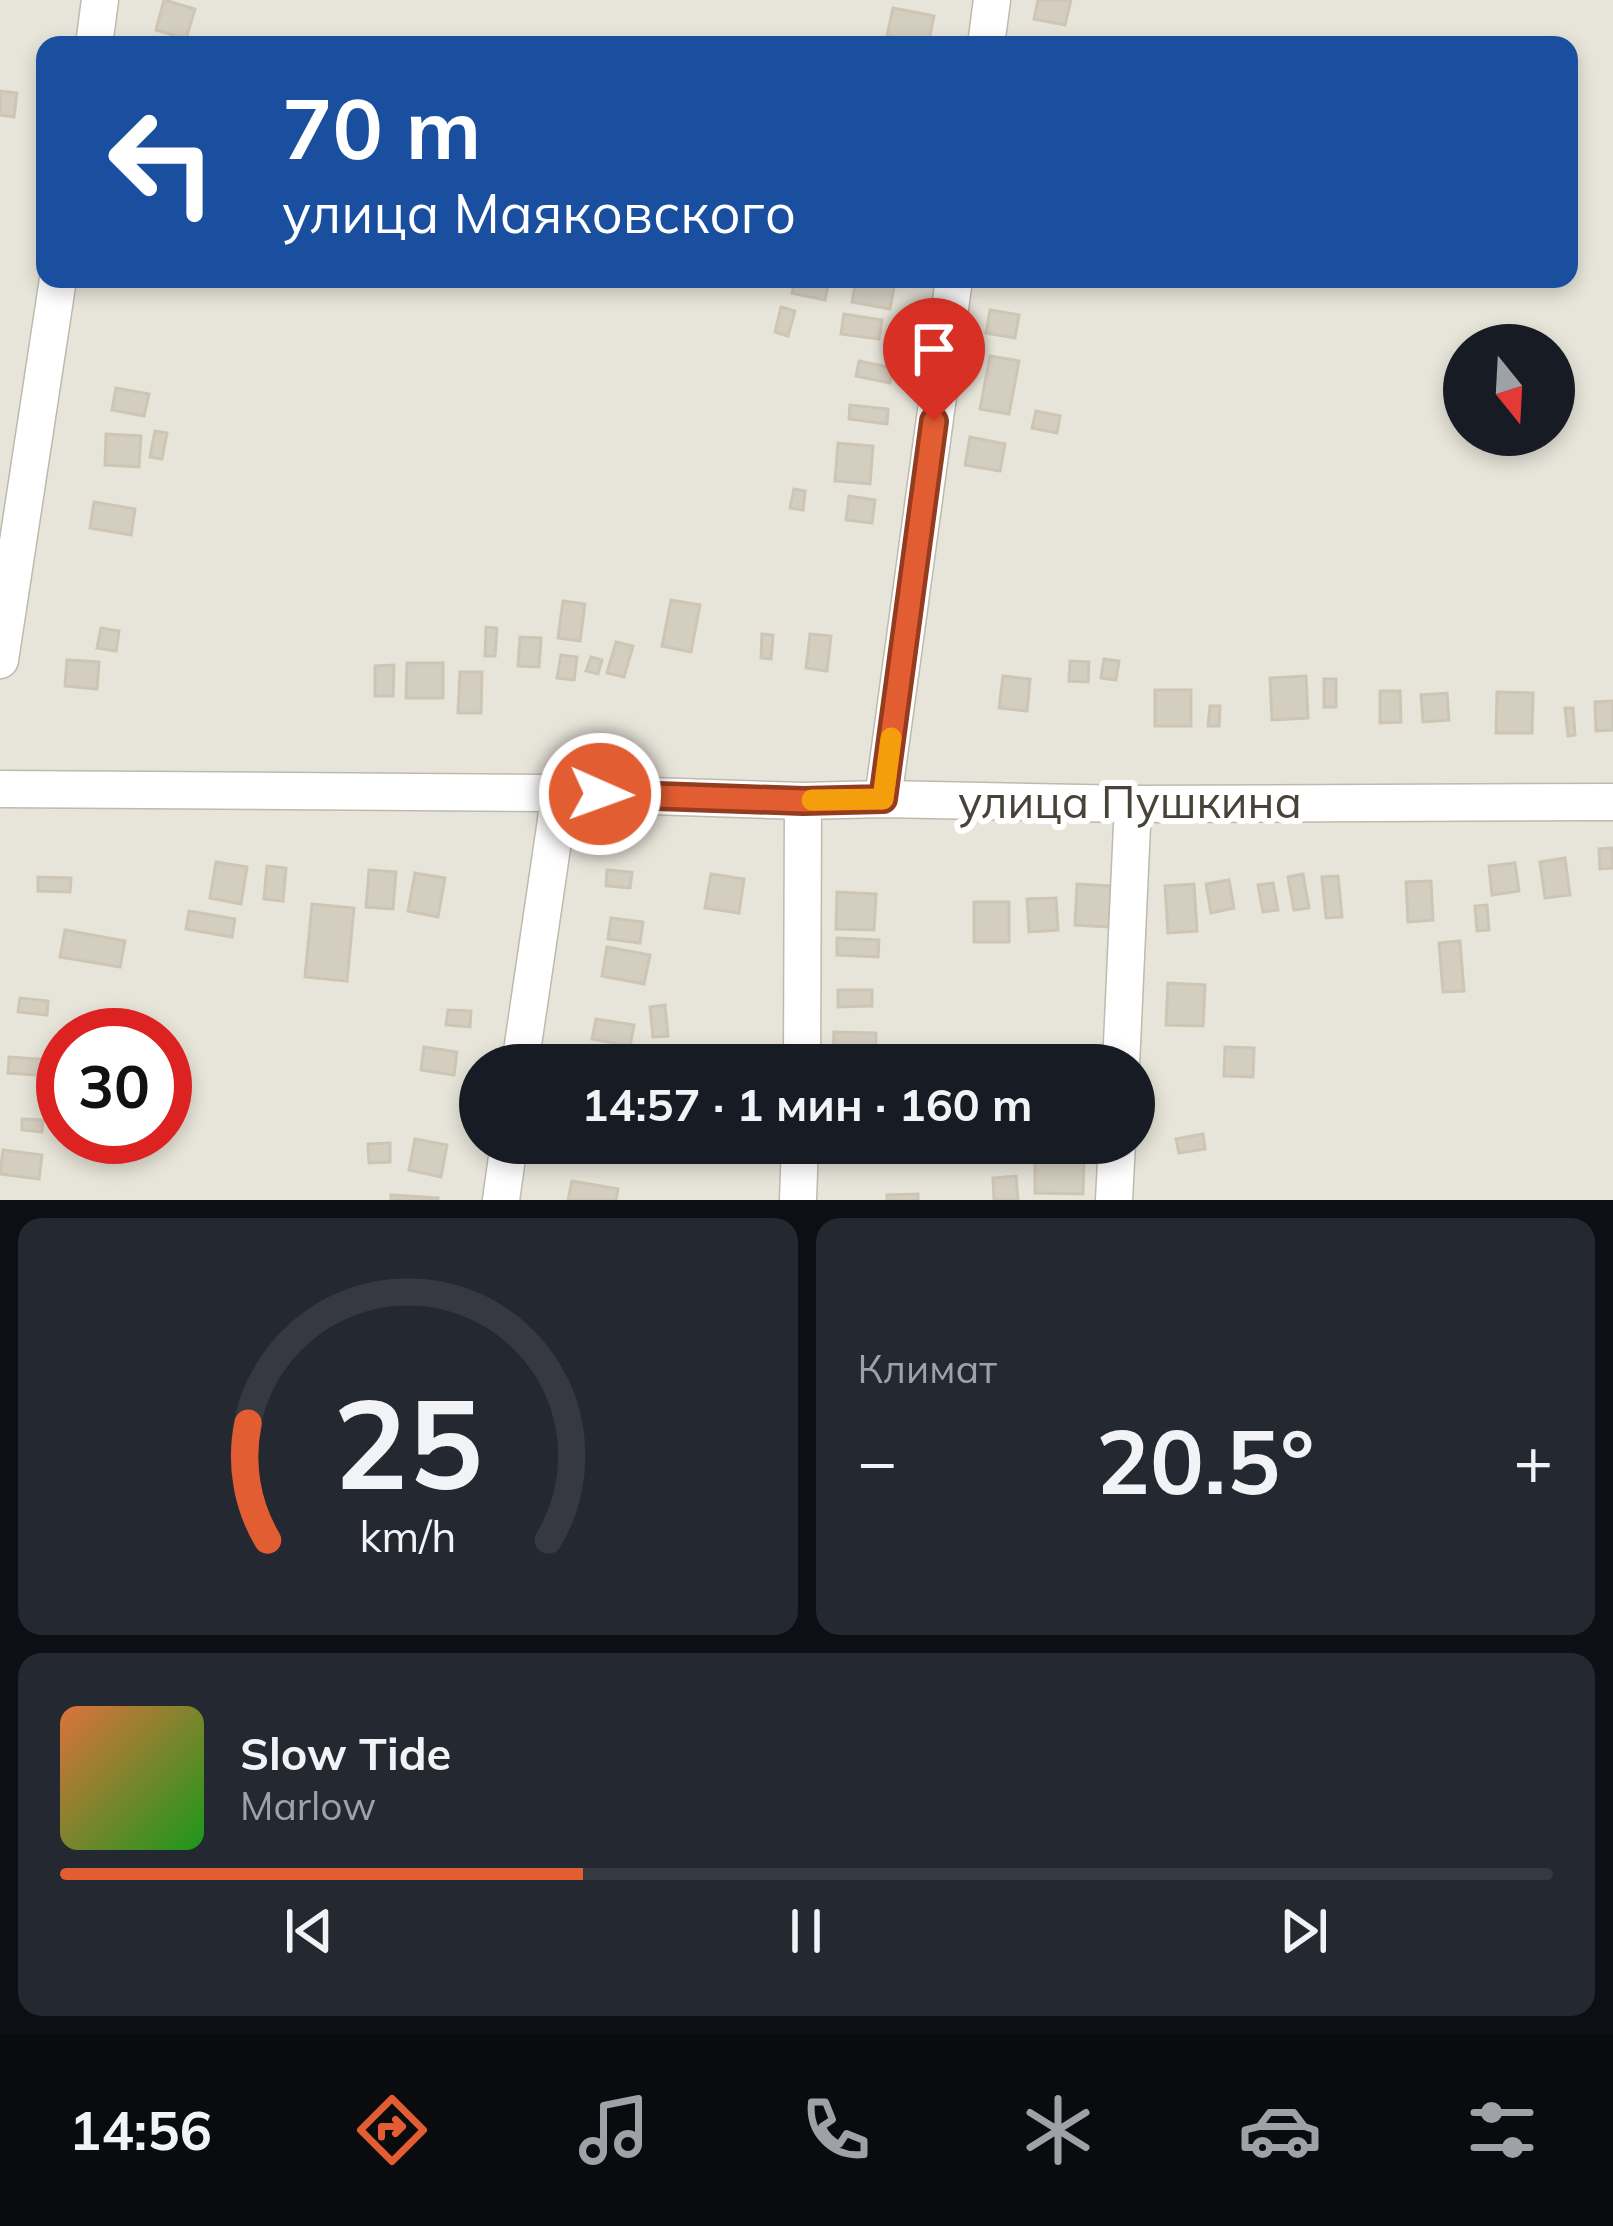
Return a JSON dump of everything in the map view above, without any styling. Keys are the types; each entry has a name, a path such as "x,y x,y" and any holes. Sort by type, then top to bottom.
{"street":[{"path":"95,36 100,0"},
{"path":"987,36 992,0"},
{"path":"0,660 57,288"},
{"path":"883,799 953,288"},
{"name":"улица Пушкина","path":"0,788 1133,804 1613,802"},
{"path":"523,1044 560,793"},
{"path":"802,1044 803,801"},
{"path":"1122,1044 1133,804"},
{"path":"501,1200 506,1164"},
{"path":"798,1200 799,1164"},
{"path":"1114,1200 1116,1164"}],"shaded area":[{"path":"0,0 1613,0 1613,1200 0,1200"}],"building":[{"path":"164,0 195,9 187,36 156,30"},
{"path":"1038,0 1071,0 1065,25 1034,19"},
{"path":"893,8 934,16 930,36 887,36"},
{"path":"0,91 17,93 14,117 0,115"},
{"path":"793,288 827,288 825,300 792,293"},
{"path":"855,288 894,288 890,309 852,302"},
{"path":"781,307 795,311 788,336 775,332"},
{"path":"990,310 1019,315 1015,338 986,333"},
{"path":"844,314 882,320 879,339 841,334"},
{"path":"990,356 1019,361 1009,414 980,409"},
{"path":"859,361 893,368 890,383 856,376"},
{"path":"116,388 149,394 144,416 112,410"},
{"path":"850,405 888,409 887,424 849,419"},
{"path":"1036,411 1060,416 1057,433 1032,428"},
{"path":"155,431 167,433 162,459 150,457"},
{"path":"106,434 141,436 139,467 105,465"},
{"path":"970,437 1005,444 1000,471 965,465"},
{"path":"838,443 873,446 870,484 835,481"},
{"path":"794,489 805,491 803,510 790,508"},
{"path":"849,496 875,500 872,523 846,520"},
{"path":"94,502 135,509 131,535 90,528"},
{"path":"671,600 700,605 691,652 662,646"},
{"path":"563,601 585,604 580,641 558,638"},
{"path":"486,627 497,628 495,656 485,656"},
{"path":"101,628 119,631 116,651 97,648"},
{"path":"762,634 773,635 771,659 761,658"},
{"path":"810,634 831,636 827,671 806,668"},
{"path":"520,637 541,638 539,667 518,666"},
{"path":"616,642 633,646 624,677 607,673"},
{"path":"561,655 577,657 574,680 557,678"},
{"path":"591,657 602,660 598,674 586,671"},
{"path":"1104,659 1119,661 1116,680 1101,678"},
{"path":"67,660 99,662 97,689 65,686"},
{"path":"1070,661 1089,662 1088,682 1069,681"},
{"path":"407,663 443,663 443,698 406,698"},
{"path":"394,665 393,696 375,696 375,666"},
{"path":"460,672 482,672 481,713 458,713"},
{"path":"1003,676 1030,679 1027,711 999,708"},
{"path":"1306,676 1308,718 1272,720 1270,678"},
{"path":"1324,679 1336,679 1336,707 1324,707"},
{"path":"1155,690 1191,690 1191,726 1155,726"},
{"path":"1380,691 1400,691 1401,722 1380,723"},
{"path":"1497,692 1533,693 1532,733 1496,733"},
{"path":"1447,693 1449,720 1423,722 1421,695"},
{"path":"1613,701 1613,730 1596,731 1595,702"},
{"path":"1210,706 1220,706 1219,726 1208,726"},
{"path":"1565,708 1573,708 1575,735 1568,736"},
{"path":"1612,848 1613,868 1600,869 1599,849"},
{"path":"1565,858 1570,895 1545,898 1540,862"},
{"path":"216,862 247,867 241,904 210,898"},
{"path":"1515,863 1519,891 1492,895 1489,866"},
{"path":"267,866 286,868 283,901 264,899"},
{"path":"369,870 396,872 393,909 366,907"},
{"path":"607,870 632,872 630,888 606,886"},
{"path":"415,873 445,878 438,917 408,911"},
{"path":"711,874 744,879 739,913 705,908"},
{"path":"1303,874 1309,908 1294,910 1288,877"},
{"path":"1338,876 1342,917 1326,918 1322,877"},
{"path":"38,877 71,878 70,892 38,891"},
{"path":"1229,880 1234,908 1211,913 1206,884"},
{"path":"1431,881 1433,920 1408,922 1406,882"},
{"path":"1273,883 1278,910 1263,912 1258,885"},
{"path":"1077,884 1111,886 1109,927 1075,925"},
{"path":"1194,884 1197,931 1168,933 1165,886"},
{"path":"837,892 876,894 874,930 836,929"},
{"path":"1056,898 1058,930 1029,932 1027,899"},
{"path":"974,902 1009,902 1009,942 974,942"},
{"path":"312,904 354,908 347,981 305,977"},
{"path":"1487,905 1489,930 1477,931 1475,906"},
{"path":"189,911 235,919 232,937 186,929"},
{"path":"611,918 643,922 640,943 608,939"},
{"path":"65,930 125,941 120,967 60,957"},
{"path":"837,938 879,940 878,957 837,955"},
{"path":"1460,941 1464,991 1443,992 1439,943"},
{"path":"607,947 650,955 644,984 602,976"},
{"path":"1168,983 1205,985 1203,1026 1166,1025"},
{"path":"838,990 872,990 872,1006 838,1007"},
{"path":"20,998 48,1001 48,1008 36,1008 36,1014 18,1012"},
{"path":"665,1005 668,1036 653,1037 650,1007"},
{"path":"448,1010 471,1011 470,1027 446,1025"},
{"path":"596,1019 634,1025 630,1044 592,1039"},
{"path":"834,1032 876,1033 876,1044 834,1044"},
{"path":"424,1047 457,1052 454,1075 421,1070"},
{"path":"1225,1047 1254,1048 1253,1077 1224,1076"},
{"path":"9,1057 36,1059 36,1075 8,1073"},
{"path":"22,1119 36,1120 36,1131 22,1130"},
{"path":"1203,1134 1205,1149 1179,1153 1176,1139"},
{"path":"415,1139 447,1145 441,1177 409,1170"},
{"path":"390,1143 390,1162 369,1163 368,1144"},
{"path":"3,1150 36,1154 36,1164 41,1164 39,1179 0,1174"},
{"path":"1035,1164 1084,1164 1083,1194 1035,1193"},
{"path":"1016,1176 1018,1200 994,1200 993,1178"},
{"path":"572,1181 618,1189 616,1200 568,1200"},
{"path":"918,1194 918,1200 887,1200 887,1195"},
{"path":"391,1195 438,1198 438,1200 391,1200"}],"slow traffic":[{"path":"812,800 883,799 891,738"}],"route":[{"path":"600,794 883,799 934,421"}]}
